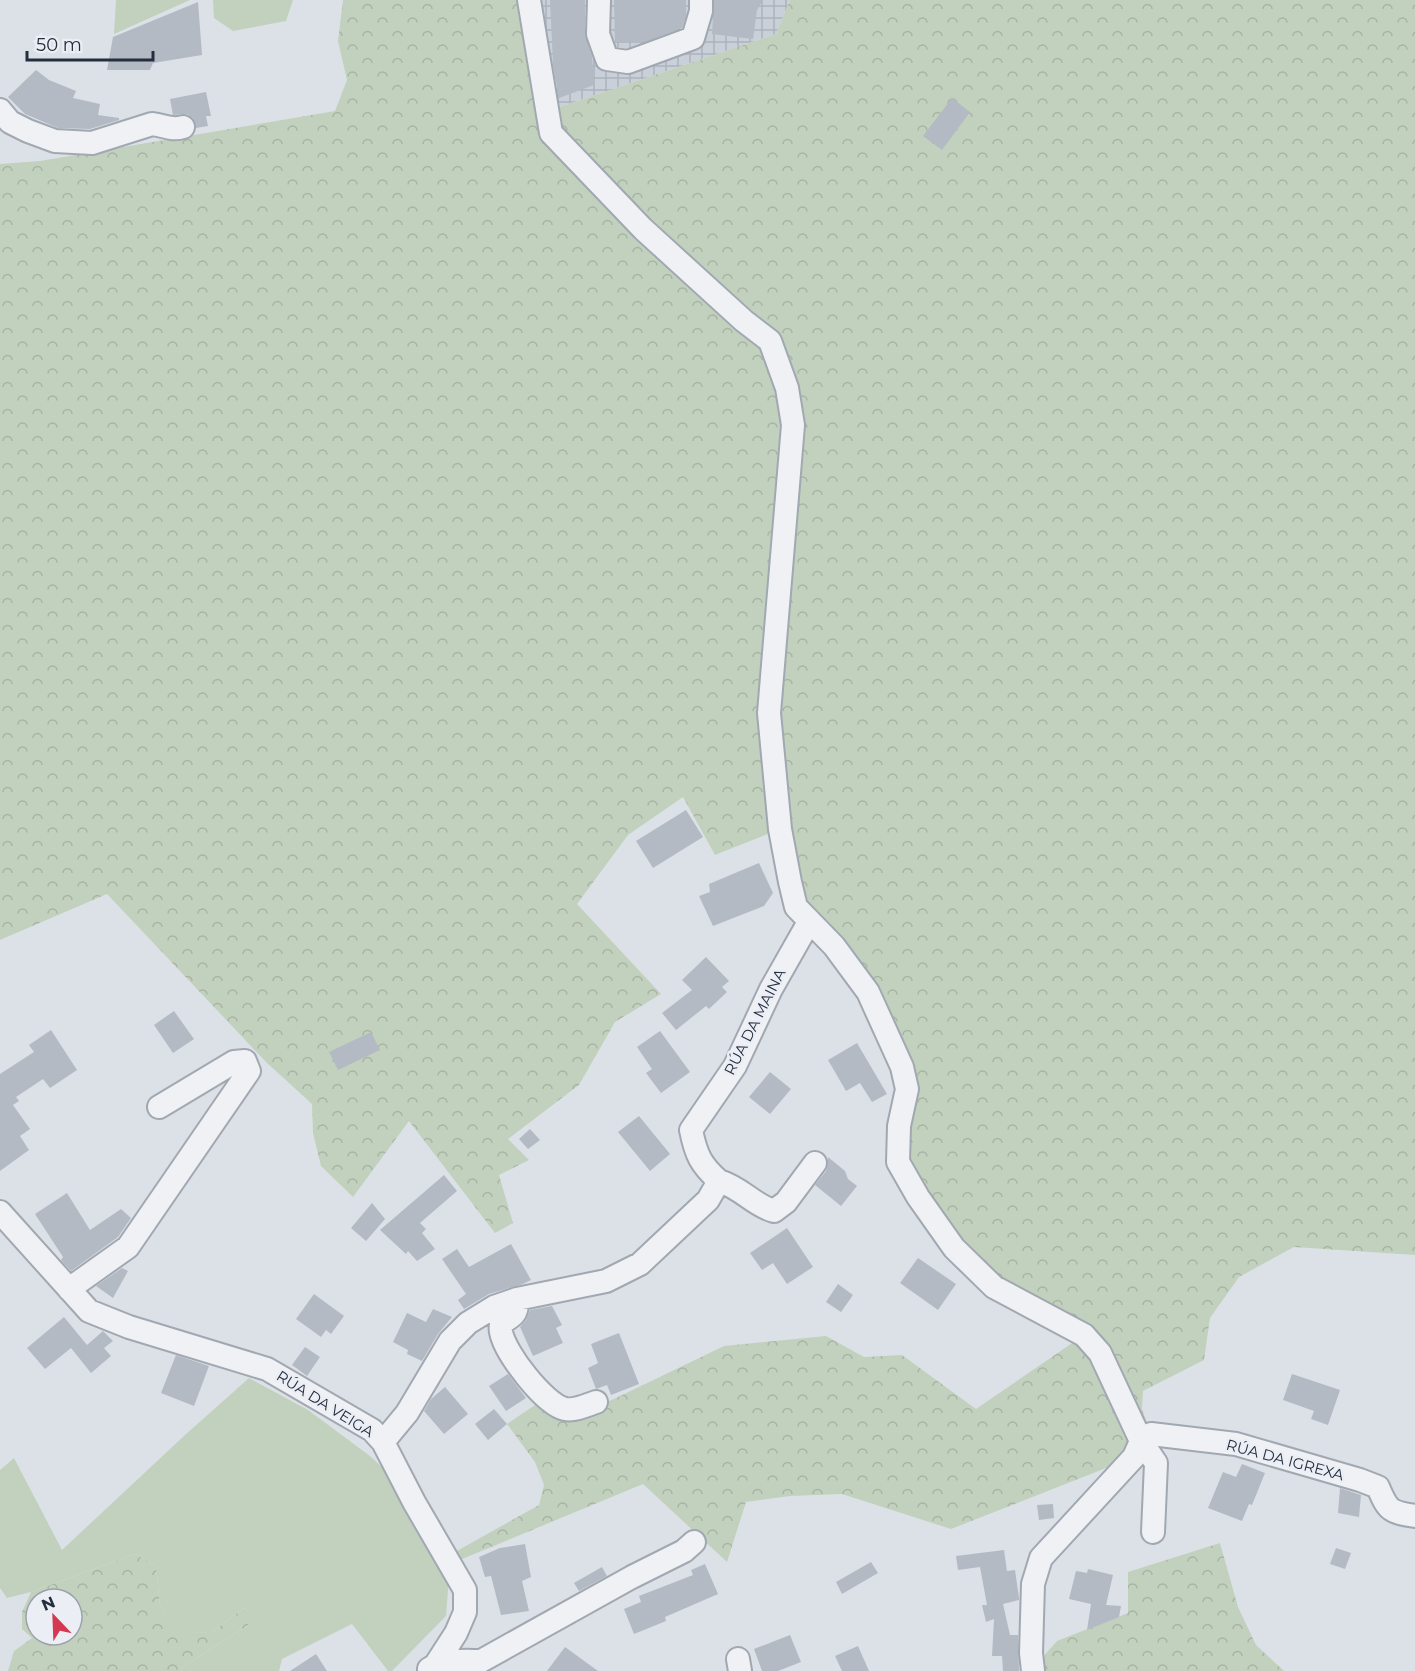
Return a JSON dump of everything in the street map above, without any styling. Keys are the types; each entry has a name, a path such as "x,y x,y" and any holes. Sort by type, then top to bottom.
{"street":[{"path":"529,0 551,133 643,230 744,321 770,340 787,388 793,425 769,713 780,829 789,882 796,907 834,946 867,992 902,1067 907,1089 898,1126 898,1162 918,1197 954,1248 994,1287 1084,1335 1100,1353 1141,1441 1156,1462 1153,1532"},
{"path":"598,0 598,34 607,59 628,62 693,38 701,11 701,0"},
{"path":"0,110 10,122 55,141 92,144 152,124 161,124 169,129 183,127"},
{"name":"RÚA DA MAINA","path":"809,922 771,989 735,1065 691,1130 694,1146 703,1166 719,1181 733,1185 757,1203 774,1211 786,1202 815,1163"},
{"path":"69,1288 128,1247 249,1071 245,1061 234,1062 159,1107"},
{"path":"383,1442 407,1413 450,1341 468,1323 494,1307 517,1299 606,1281 640,1264 708,1200 719,1181"},
{"name":"RÚA DA VEIGA","path":"0,1212 89,1311 129,1327 267,1369 372,1430 383,1442 414,1502 465,1590 465,1612 456,1633 431,1667"},
{"path":"517,1299 518,1310 514,1316 501,1323 501,1332 518,1365 530,1382 539,1392 564,1409 575,1409 596,1402"},
{"name":"RÚA DA IGREXA","path":"1141,1441 1151,1434 1236,1444 1378,1487 1384,1501 1394,1513 1415,1516"},
{"path":"1033,1671 1030,1653 1034,1584 1041,1558 1134,1457 1141,1441"},
{"path":"431,1667 459,1661 481,1661 632,1577 684,1551 694,1542"}],"shaded area":[{"path":"529,0 790,0 776,34 548,111"}],"green space":[{"path":"116,0 190,0 114,34"},
{"path":"213,0 293,0 286,21 233,31 214,18"},
{"path":"343,0 529,0 548,111 776,34 790,0 1415,0 1415,1255 1294,1247 1239,1277 1210,1318 1204,1360 1143,1391 1142,1409 1151,1434 1134,1457 951,1529 842,1494 790,1496 746,1502 727,1562 643,1484 450,1564 446,1557 539,1505 544,1485 535,1462 507,1424 538,1403 562,1421 616,1398 724,1346 826,1336 864,1357 902,1355 976,1409 1084,1335 994,1287 898,1162 907,1089 868,992 796,907 780,829 715,855 683,797 628,835 577,904 661,994 615,1022 579,1085 508,1139 529,1160 499,1175 513,1223 495,1233 409,1121 353,1197 321,1166 313,1133 312,1104 267,1063 107,894 0,940 0,164 40,161 335,111 347,80 338,41"},
{"path":"249,1378 308,1410 370,1456 408,1491 450,1564 446,1616 392,1671 388,1671 352,1624 282,1659 279,1671 180,1671 181,1668 247,1626 257,1613 244,1608 212,1632 174,1634 160,1605 156,1566 135,1554 45,1587 24,1587 24,1594 7,1598 0,1588 0,1470 14,1458 62,1550"},
{"path":"1220,1543 1238,1607 1256,1645 1284,1671 1033,1671 1033,1668 1057,1641 1128,1613 1128,1572"},
{"path":"135,1554 156,1566 160,1605 174,1633 212,1632 244,1608 258,1613 247,1626 181,1668 180,1671 8,1671 14,1651 24,1644 24,1647 84,1647 84,1587 45,1587"},
{"path":"24,1608 24,1631 22,1629"}],"building":[{"path":"550,0 585,0 585,34 592,56 594,85 559,98 553,64"},
{"path":"614,0 686,0 686,15 682,28 645,42 615,42"},
{"path":"714,0 763,0 757,10 753,39 712,34"},
{"path":"198,2 202,55 153,63 150,70 107,70 113,37"},
{"path":"36,70 49,80 76,91 73,98 100,104 98,115 119,118 119,120 90,129 58,128 25,114 8,97"},
{"path":"206,92 211,116 206,116 208,126 196,128 193,118 187,114 173,115 170,99"},
{"path":"952,98 970,112 942,150 923,136"},
{"path":"686,810 703,837 653,868 636,841"},
{"path":"759,863 773,893 764,906 713,926 699,896 710,892 709,884"},
{"path":"706,957 729,981 722,987 727,992 709,1009 706,1006 676,1030 662,1013 692,990 682,980"},
{"path":"174,1011 194,1039 173,1053 154,1025"},
{"path":"51,1030 77,1070 50,1088 43,1079 16,1097 19,1101 13,1105 30,1129 20,1136 29,1150 0,1171 0,1074 34,1052 29,1045"},
{"path":"660,1031 690,1072 661,1093 646,1073 652,1069 637,1047"},
{"path":"371,1032 380,1050 338,1070 329,1052"},
{"path":"857,1043 887,1094 872,1102 860,1083 846,1091 828,1060"},
{"path":"770,1072 791,1089 770,1114 749,1097"},
{"path":"639,1116 670,1154 650,1171 618,1132"},
{"path":"530,1129 540,1140 528,1149 519,1139"},
{"path":"828,1157 845,1171 848,1179 857,1186 841,1206 815,1185 826,1171"},
{"path":"444,1175 457,1191 420,1223 426,1229 422,1233 435,1249 417,1261 408,1251 406,1254 380,1230"},
{"path":"67,1193 90,1230 121,1209 131,1218 118,1237 71,1271 61,1260 63,1257 35,1214"},
{"path":"372,1203 385,1219 366,1241 351,1228"},
{"path":"787,1228 813,1267 787,1284 773,1263 762,1270 750,1253"},
{"path":"511,1244 531,1280 489,1294 464,1309 458,1300 466,1294 442,1259 457,1249 469,1267"},
{"path":"918,1258 956,1284 938,1310 900,1283"},
{"path":"122,1268 128,1271 113,1298 96,1286"},
{"path":"838,1284 853,1295 841,1312 826,1302"},
{"path":"314,1294 344,1316 331,1334 326,1330 321,1337 296,1319"},
{"path":"552,1306 562,1325 556,1328 563,1343 533,1356 520,1327 530,1310"},
{"path":"433,1309 452,1317 438,1334 422,1361 407,1354 408,1350 393,1342 407,1313 426,1322"},
{"path":"64,1317 87,1345 103,1331 113,1341 104,1348 111,1356 91,1373 71,1348 45,1369 27,1348"},
{"path":"619,1333 639,1384 611,1395 607,1385 596,1389 588,1368 598,1363 591,1344"},
{"path":"305,1347 320,1357 307,1376 292,1365"},
{"path":"176,1355 209,1366 194,1406 161,1393"},
{"path":"508,1374 526,1398 506,1411 489,1386"},
{"path":"1292,1374 1340,1390 1328,1425 1311,1419 1314,1411 1283,1400"},
{"path":"445,1387 468,1414 444,1434 424,1411 431,1399"},
{"path":"494,1409 507,1424 488,1440 475,1424"},
{"path":"1242,1464 1265,1473 1252,1505 1249,1504 1242,1521 1208,1508 1223,1472 1236,1477"},
{"path":"1340,1488 1361,1495 1359,1517 1338,1513"},
{"path":"1053,1504 1054,1518 1039,1520 1037,1505"},
{"path":"525,1544 531,1577 522,1581 529,1611 501,1615 491,1576 485,1577 479,1557 500,1548"},
{"path":"1336,1548 1351,1553 1345,1569 1330,1564"},
{"path":"1004,1550 1007,1571 1015,1570 1019,1598 1019,1600 1003,1604 1010,1635 1018,1635 1019,1671 1003,1671 1002,1656 992,1656 994,1619 986,1622 982,1605 987,1605 980,1567 958,1570 956,1556"},
{"path":"871,1562 878,1573 842,1594 836,1582"},
{"path":"705,1564 718,1594 665,1617 666,1621 634,1634 624,1609 641,1602 639,1596 693,1575 691,1570"},
{"path":"602,1567 607,1576 579,1591 574,1583"},
{"path":"1088,1569 1113,1575 1106,1605 1121,1606 1119,1617 1087,1630 1091,1604 1069,1599 1076,1571 1087,1573"},
{"path":"790,1635 801,1662 778,1671 762,1671 754,1649"},
{"path":"858,1646 869,1671 842,1671 835,1656"},
{"path":"565,1647 598,1671 547,1671"},
{"path":"316,1654 327,1671 290,1671"}]}
